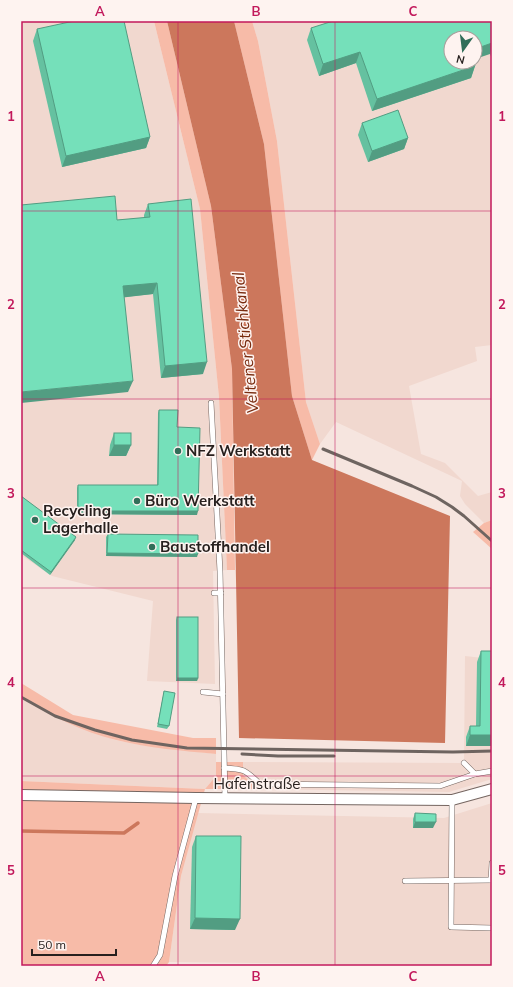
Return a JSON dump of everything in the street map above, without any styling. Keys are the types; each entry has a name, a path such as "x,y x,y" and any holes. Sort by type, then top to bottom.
{"street":[{"name":"Hafenstraße","path":"21,795 452,800 492,789"}],"lane":[{"path":"211,403 220,571 225,798"},
{"path":"214,593 220,593"},
{"path":"204,692 223,694"},
{"path":"464,763 475,774"},
{"path":"224,765 241,768 247,771 260,784 440,786 475,774 492,771"},
{"path":"152,966 160,955 175,876 196,798"},
{"path":"452,800 452,927 492,928"},
{"path":"404,881 491,880 492,862"}],"shaded area":[{"path":"21,21 154,21 200,209 219,397 227,570 213,571 215,684 147,681 153,601 52,576 21,555"},
{"path":"154,21 167,21 211,206 232,369 235,570 227,570 219,397 200,209"},
{"path":"234,21 252,21 258,41 277,141 306,402 320,444 312,460 292,396 264,144"},
{"path":"252,21 492,21 492,345 475,347 477,361 409,386 421,454 445,463 478,496 492,492 492,520 484,523 465,504 460,496 462,481 336,422 320,444 306,402 277,141 258,41"},
{"path":"492,520 492,549 473,532 484,523"},
{"path":"465,656 492,659 492,779 449,792 258,789 243,775 243,762 464,763"},
{"path":"21,683 73,715 193,738 216,738 216,754 141,745 103,737 55,717 21,698"},
{"path":"21,698 56,718 115,740 140,745 216,754 216,776 205,789 21,781"},
{"path":"216,762 243,762 243,775 258,789 205,789 216,776"},
{"path":"21,781 205,789 181,876 169,962 166,966 21,966"},
{"path":"492,803 492,966 169,962 181,876 198,813 444,818"}],"water":[{"name":"Veltener Stichkanal","path":"167,21 234,21 264,144 292,396 312,460 450,516 445,743 239,738 232,369 211,206"}],"building":[{"path":"74,21 124,21 150,137 66,156 37,29"},
{"path":"333,21 492,21 492,43 483,46 483,30 443,30 443,70 463,70 377,99 360,52 323,64 311,28"},
{"path":"398,110 408,138 372,151 362,123"},
{"path":"115,196 117,220 150,217 148,204 191,199 207,362 165,366 157,283 123,286 133,381 21,392 21,205"},
{"path":"159,410 178,410 177,427 200,428 198,511 78,511 78,485 158,485"},
{"path":"114,433 131,433 131,445 114,445"},
{"name":"Recycling Lagerhalle","path":"21,496 76,537 51,572 21,550"},
{"name":"Baustoffhandel","path":"108,534 198,535 198,554 107,553"},
{"path":"177,617 198,617 198,678 177,678"},
{"path":"481,651 492,651 492,735 470,735 470,726 480,726"},
{"path":"164,691 175,693 169,726 158,724"},
{"path":"415,813 436,814 436,822 415,822"},
{"path":"196,836 241,836 240,919 195,918"}],"waterway":[{"path":"21,831 124,833 138,823"}],"railway":[{"path":"323,449 436,497 464,516 492,541"},
{"path":"21,697 55,716 95,730 132,740 187,748 453,752 492,751"},
{"path":"242,754 278,756 334,756"}],"place":[{"name":"NFZ Werkstatt","path":"178,451"},
{"name":"Büro Werkstatt","path":"137,501"},
{"name":"Recycling Lagerhalle","path":"35,520"},
{"name":"Baustoffhandel","path":"152,547"}]}
